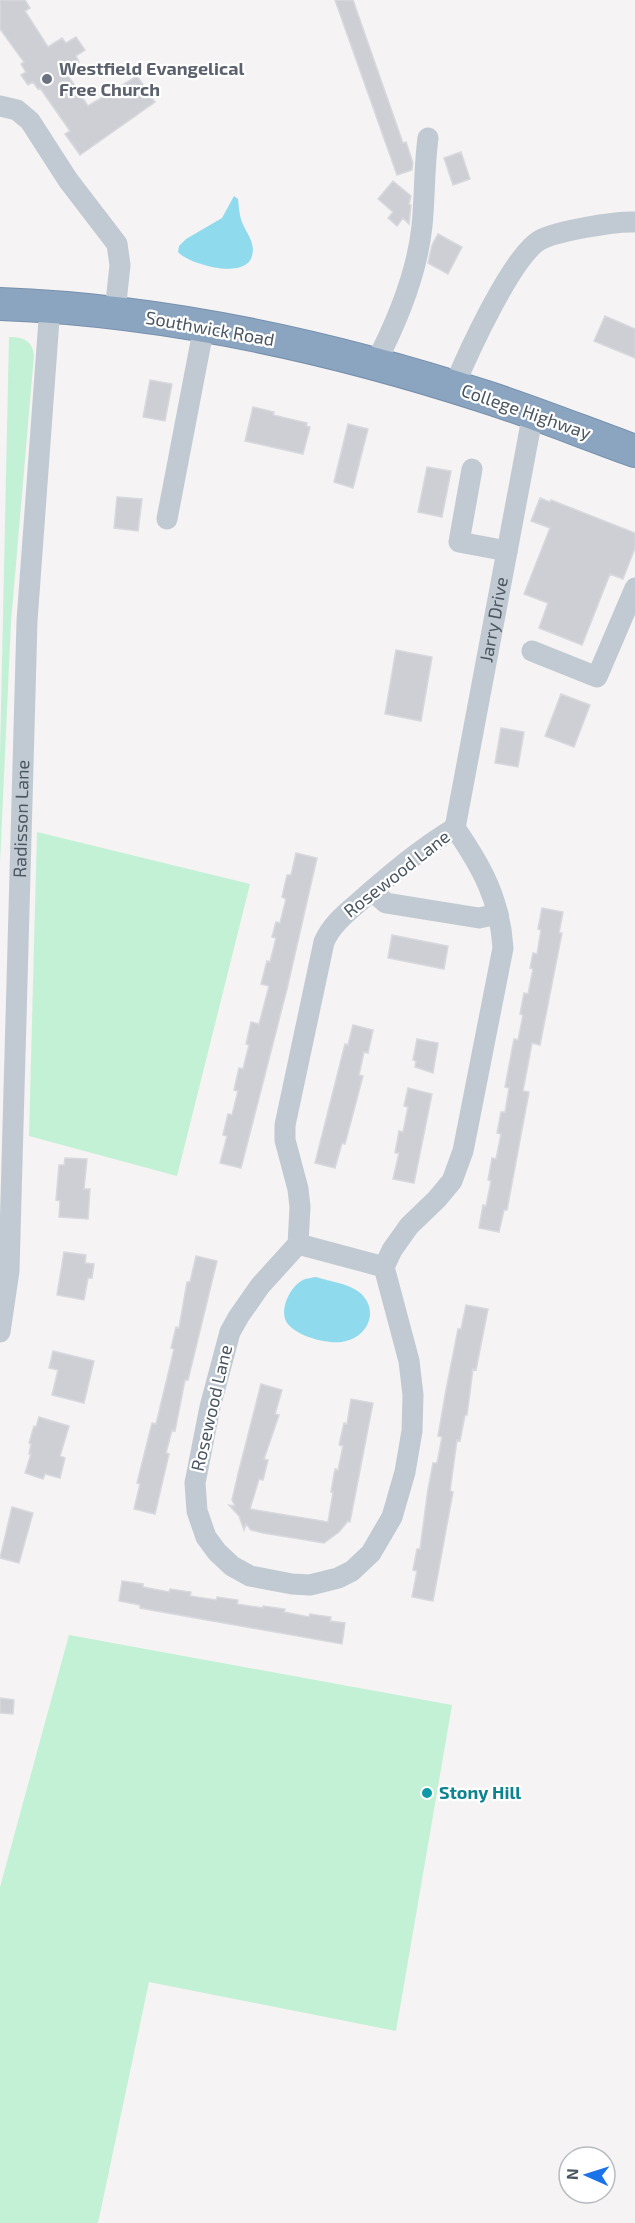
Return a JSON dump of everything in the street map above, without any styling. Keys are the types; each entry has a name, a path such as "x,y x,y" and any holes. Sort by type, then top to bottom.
{"highway":[{"name":"Southwick Road","path":"0,304 115,312 204,326 266,338 415,376"},
{"name":"College Highway","path":"415,376 533,413 635,452"}],"street":[{"path":"0,106 17,110 30,121 68,180 117,244 120,265 115,312"},
{"path":"375,364 391,333 416,259 422,227 424,170 428,138"},
{"path":"454,387 471,346 524,254 541,240 619,221 635,222"},
{"name":"Radisson Lane","path":"0,1332 9,1270 27,621 50,306"},
{"path":"167,519 204,326"},
{"name":"Jarry Drive","path":"455,828 533,413"},
{"path":"472,469 459,542 507,551"},
{"path":"532,651 597,677 635,588"},
{"name":"Rosewood Lane","path":"455,828 485,875 502,928 503,948 463,1151 452,1181 409,1226 392,1250 384,1267 409,1361 413,1395 412,1431 405,1472 392,1517 371,1553 352,1571 338,1578 309,1585 259,1578 232,1566 206,1537 197,1511 196,1473 210,1407 230,1332 260,1286 298,1244 300,1207 296,1180 285,1140 287,1109 324,942 328,932 339,920 372,891 406,862 455,828"},
{"path":"372,891 386,903 479,918 498,914"},
{"path":"298,1244 384,1267"}],"green space":[{"path":"9,337 26,340 34,355 11,622 0,863 0,755"},
{"path":"37,832 250,884 177,1176 29,1136"},
{"path":"69,1635 452,1705 396,2031 149,1982 98,2223 0,2223 0,1887"}],"water":[{"path":"234,196 238,199 241,219 253,247 248,263 229,269 217,268 184,257 178,252 179,246 186,239 222,218"},
{"path":"316,1277 350,1287 365,1298 369,1306 369,1320 361,1333 354,1338 339,1342 322,1341 303,1335 289,1325 285,1319 284,1308 291,1292 303,1280"}],"building":[{"name":"Westfield Evangelical Free Church","path":"0,0 25,0 30,8 25,11 48,47 62,38 66,43 76,37 85,50 76,56 79,62 65,71 88,106 137,76 155,102 80,155 65,134 70,131 40,88 38,89 33,82 28,85 21,75 26,72 21,64 24,62 0,29"},
{"path":"335,0 353,0 403,143 406,142 413,163 412,170 397,175"},
{"path":"461,152 470,179 453,185 444,158"},
{"path":"393,181 411,196 409,224 403,218 397,226 388,218 393,212 378,199"},
{"path":"438,234 462,247 448,274 428,263 432,245"},
{"path":"605,316 635,329 635,358 594,341"},
{"path":"150,380 172,384 165,421 143,417"},
{"path":"253,407 274,412 273,415 307,423 306,426 310,427 303,454 245,441"},
{"path":"348,424 368,429 353,488 334,482"},
{"path":"427,467 451,471 442,517 418,512"},
{"path":"117,497 142,499 138,531 114,528"},
{"path":"540,498 550,502 551,500 635,533 635,548 623,579 610,574 582,645 539,628 548,603 524,594 550,528 531,521"},
{"path":"396,650 432,657 421,721 385,714"},
{"path":"561,694 590,705 574,747 545,736"},
{"path":"501,728 524,732 518,767 495,763"},
{"path":"296,853 317,858 287,989 241,1168 220,1163 227,1136 223,1135 228,1114 232,1115 238,1091 234,1090 239,1068 243,1069 249,1045 246,1044 251,1022 259,1024 269,986 261,984 276,938 272,937 276,922 280,923 286,899 282,897 287,875 291,875"},
{"path":"542,908 563,912 559,933 562,933 540,1045 532,1043 523,1091 529,1092 507,1210 504,1210 499,1232 479,1228 483,1205 486,1206 491,1181 488,1180 492,1158 496,1159 501,1134 497,1133 501,1112 505,1112 509,1088 505,1087 514,1039 518,1040 524,993 528,994 533,969 530,968 533,953 537,954"},
{"path":"392,935 448,946 444,969 388,958"},
{"path":"353,1025 373,1030 368,1053 364,1052 359,1075 363,1076 345,1144 342,1143 335,1168 315,1163 345,1044 348,1045"},
{"path":"417,1039 438,1043 433,1073 415,1067 416,1061 413,1060"},
{"path":"408,1088 432,1094 414,1183 393,1179 399,1153 395,1153 399,1131 403,1132 408,1107 404,1106"},
{"path":"65,1158 87,1159 84,1189 90,1189 88,1219 59,1217 60,1201 56,1200 59,1165 64,1165"},
{"path":"64,1252 86,1255 85,1263 94,1264 92,1278 88,1278 84,1300 57,1295"},
{"path":"196,1256 217,1261 188,1380 185,1380 175,1431 172,1430 166,1453 169,1454 155,1514 134,1509 140,1484 137,1483 152,1423 156,1424 174,1349 171,1348 176,1327 179,1328 187,1282 190,1282"},
{"path":"466,1305 488,1309 476,1370 473,1369 467,1415 465,1415 460,1441 457,1440 450,1491 453,1492 433,1601 412,1597 417,1571 413,1570 417,1549 420,1549 433,1463 437,1463 442,1437 438,1436 458,1329 461,1329"},
{"path":"53,1351 94,1361 84,1403 52,1395 58,1370 49,1368"},
{"path":"261,1384 282,1390 275,1414 279,1415 264,1459 268,1460 263,1480 259,1479 250,1509 328,1522 335,1469 338,1470 343,1446 339,1445 344,1423 347,1424 351,1399 373,1403 350,1522 348,1521 339,1532 324,1543 263,1533 251,1530 246,1524 244,1530 239,1516 229,1505 235,1506 232,1500"},
{"path":"39,1417 69,1426 60,1456 65,1458 60,1478 45,1474 43,1479 25,1473 31,1454 29,1454 31,1444 29,1443"},
{"path":"12,1507 33,1513 19,1563 0,1558"},
{"path":"122,1581 143,1584 143,1587 169,1592 170,1589 191,1592 190,1596 216,1600 217,1597 238,1600 237,1604 285,1609 284,1612 309,1617 310,1614 331,1617 330,1621 345,1623 342,1644 140,1608 140,1605 119,1601"},
{"path":"0,1698 14,1700 13,1714 0,1713"}],"place":[{"name":"Westfield Evangelical Free Church","path":"47,79"},
{"name":"Stony Hill","path":"427,1793"}]}
